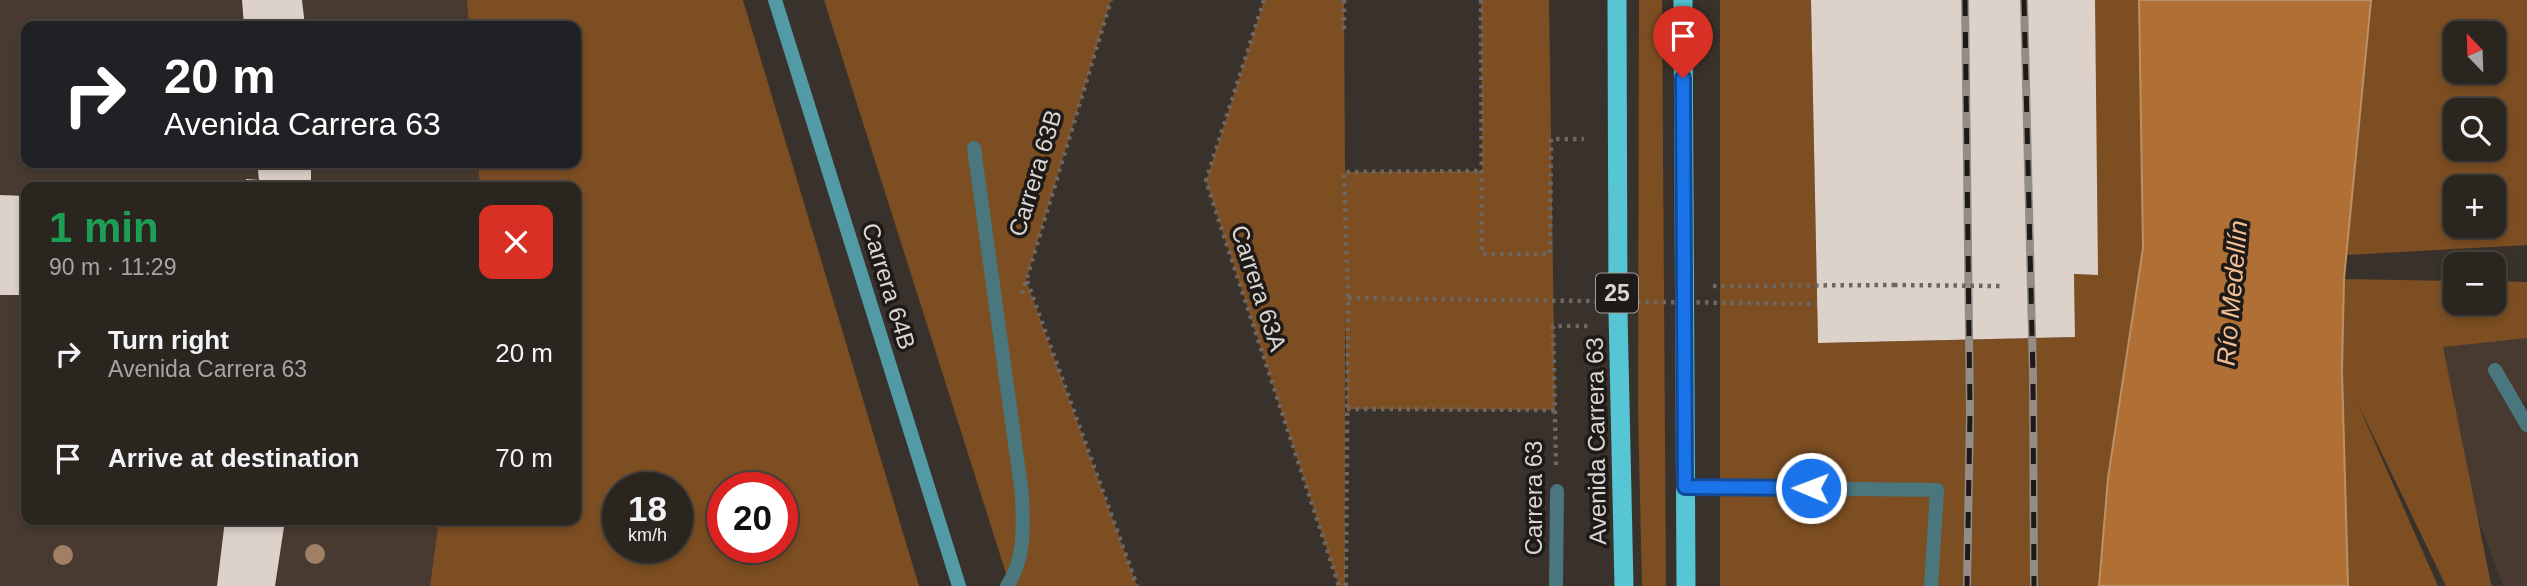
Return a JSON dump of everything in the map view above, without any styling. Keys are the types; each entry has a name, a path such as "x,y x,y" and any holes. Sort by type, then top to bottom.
{"highway":[{"name":"Avenida Carrera 63","path":"1617,0 1618,313 1624,586"},
{"path":"1683,0 1686,586"}],"main road":[{"name":"Carrera 64B","path":"775,0 959,586"}],"street":[{"name":"Carrera 63B","path":"974,148 1022,494 1023,540 1015,574 1007,586"},
{"path":"2495,370 2527,425"},
{"path":"1685,487 1937,490 1931,586"},
{"name":"Carrera 63","path":"1556,586 1557,491"}],"path":[{"name":"Carrera 63B","path":"1019,306 1111,0"},
{"name":"Carrera 63A","path":"1264,0 1206,181 1339,586"},
{"path":"1344,0 1344,33"},
{"path":"1481,0 1482,254 1550,254 1551,139 1584,139"},
{"path":"1346,586 1348,299 1345,172 1482,171"},
{"path":"1026,280 1137,586"},
{"path":"1684,285 2000,286"},
{"path":"1348,299 1818,304"},
{"name":"Carrera 63","path":"1557,491 1553,326 1590,326"},
{"path":"1347,409 1555,410"}],"shaded area":[{"path":"0,0 467,0 469,21 21,21 21,168 478,168 480,182 21,182 21,525 438,525 430,586 0,586"},
{"path":"467,0 743,0 919,586 430,586 438,525 581,525 581,182 480,182 478,168 581,168 581,21 469,21"},
{"path":"824,0 1111,0 1026,280 1137,586 1010,586"},
{"path":"1264,0 1344,0 1345,172 1482,171 1481,0 1549,0 1555,410 1347,409 1345,299 1345,586 1339,586 1206,181"},
{"path":"1639,0 1662,0 1666,586 1642,586 1638,410"},
{"path":"1720,0 1811,0 1818,343 2075,337 2074,274 2097,275 2093,0 2139,0 2143,248 2108,478 2099,586 1720,586"},
{"path":"2371,0 2527,0 2527,245 2347,255"},
{"path":"2344,279 2443,281 2443,315 2506,315 2506,281 2527,282 2527,338 2443,347 2493,586 2446,586 2357,402 2438,586 2348,586 2342,371"},
{"path":"2527,336 2527,403 2512,397 2527,415 2527,586 2503,586 2470,497 2442,347"}],"water":[{"name":"Río Medellín","path":"2139,0 2371,0 2344,279 2342,371 2348,586 2099,586 2108,478 2143,248"}],"building":[{"path":"242,0 302,0 304,21 244,21"},
{"path":"1811,0 2095,0 2098,275 2074,274 2075,337 1818,343"},
{"path":"258,168 311,168 311,182 246,182 246,179 259,180"},
{"path":"0,195 21,196 21,295 0,295"},
{"path":"224,525 284,525 275,586 217,586"}],"railway":[{"path":"1965,0 1970,413 1967,586"},
{"path":"2024,0 2033,375 2034,586"}],"route":[{"path":"1683,78 1685,487 1811,488"}]}
